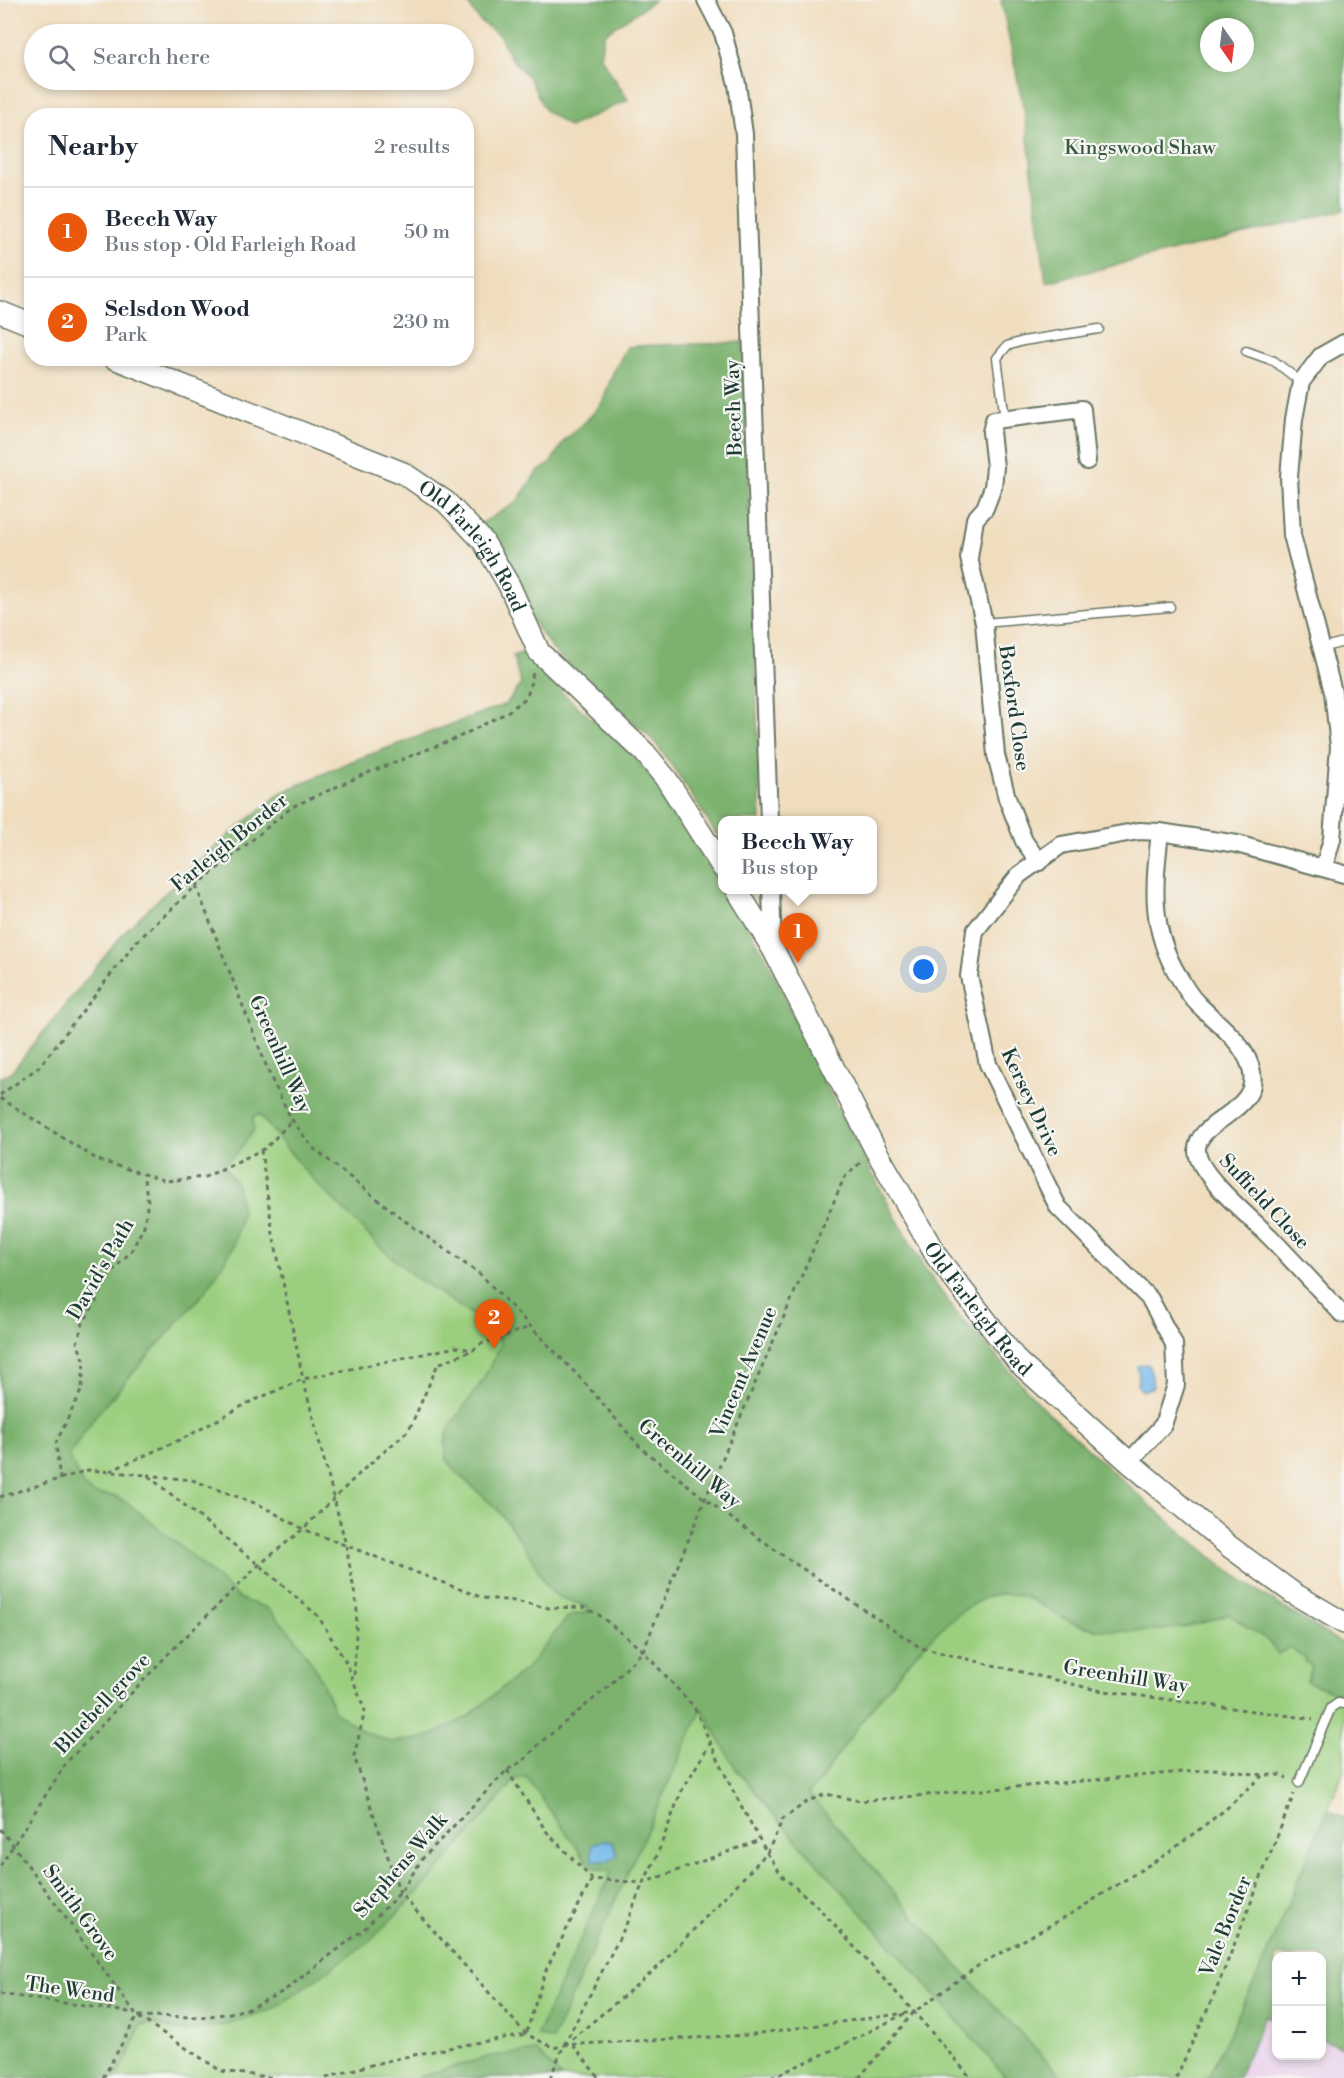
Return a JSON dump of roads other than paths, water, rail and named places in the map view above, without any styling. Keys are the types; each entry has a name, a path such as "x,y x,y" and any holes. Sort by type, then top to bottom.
{"street":[{"name":"Beech Way","path":"706,0 723,33 729,53 737,84 744,134 769,816"},
{"path":"0,312 24,322"},
{"path":"1323,867 1332,838 1339,747 1333,692 1292,535 1288,477 1294,419 1301,382 1320,356 1344,343"},
{"name":"Old Farleigh Road","path":"134,366 403,473 446,502 483,541 509,585 539,652 645,753 667,780 718,860"},
{"path":"1005,419 1082,409 1087,461"},
{"name":"Boxford Close","path":"1005,419 994,420 991,432 995,467 993,487 986,508 975,519 969,558 984,623 996,754 1007,798 1024,841 1039,862"},
{"name":"Kersey Drive","path":"1129,1462 1162,1425 1176,1385 1174,1344 1150,1299 1058,1207 988,1064 969,976 975,931 1019,875 1061,845 1139,831 1161,832 1237,844 1344,873"},
{"name":"Suffield Close","path":"1161,832 1155,894 1163,947 1195,1002 1226,1030 1244,1052 1252,1073 1253,1082 1242,1104 1216,1123 1199,1141 1197,1151 1199,1161 1218,1187 1342,1314"},
{"name":"Old Farleigh Road","path":"739,894 773,949 875,1149 937,1257 1018,1362 1129,1462 1230,1547 1293,1593 1344,1623"},
{"path":"771,894 773,949"}],"lane":[{"path":"1005,419 997,358 1007,346 1023,341 1099,329"},
{"path":"1246,351 1274,361 1301,382"},
{"name":"Boxford Close","path":"984,623 1170,607"},
{"path":"1320,648 1344,642"},
{"path":"1299,1783 1331,1708 1338,1703 1344,1704"}],"water":[{"path":"1148,1364 1153,1387 1143,1391 1137,1385 1139,1375 1137,1366"},
{"path":"603,1840 612,1842 618,1855 608,1861 592,1860 592,1845"}],"place":[{"name":"Beech Way","path":"798,963"},
{"name":"Selsdon Wood","path":"494,1349"}],"park label":[{"name":"Kingswood Shaw","path":"1140,147"}]}
